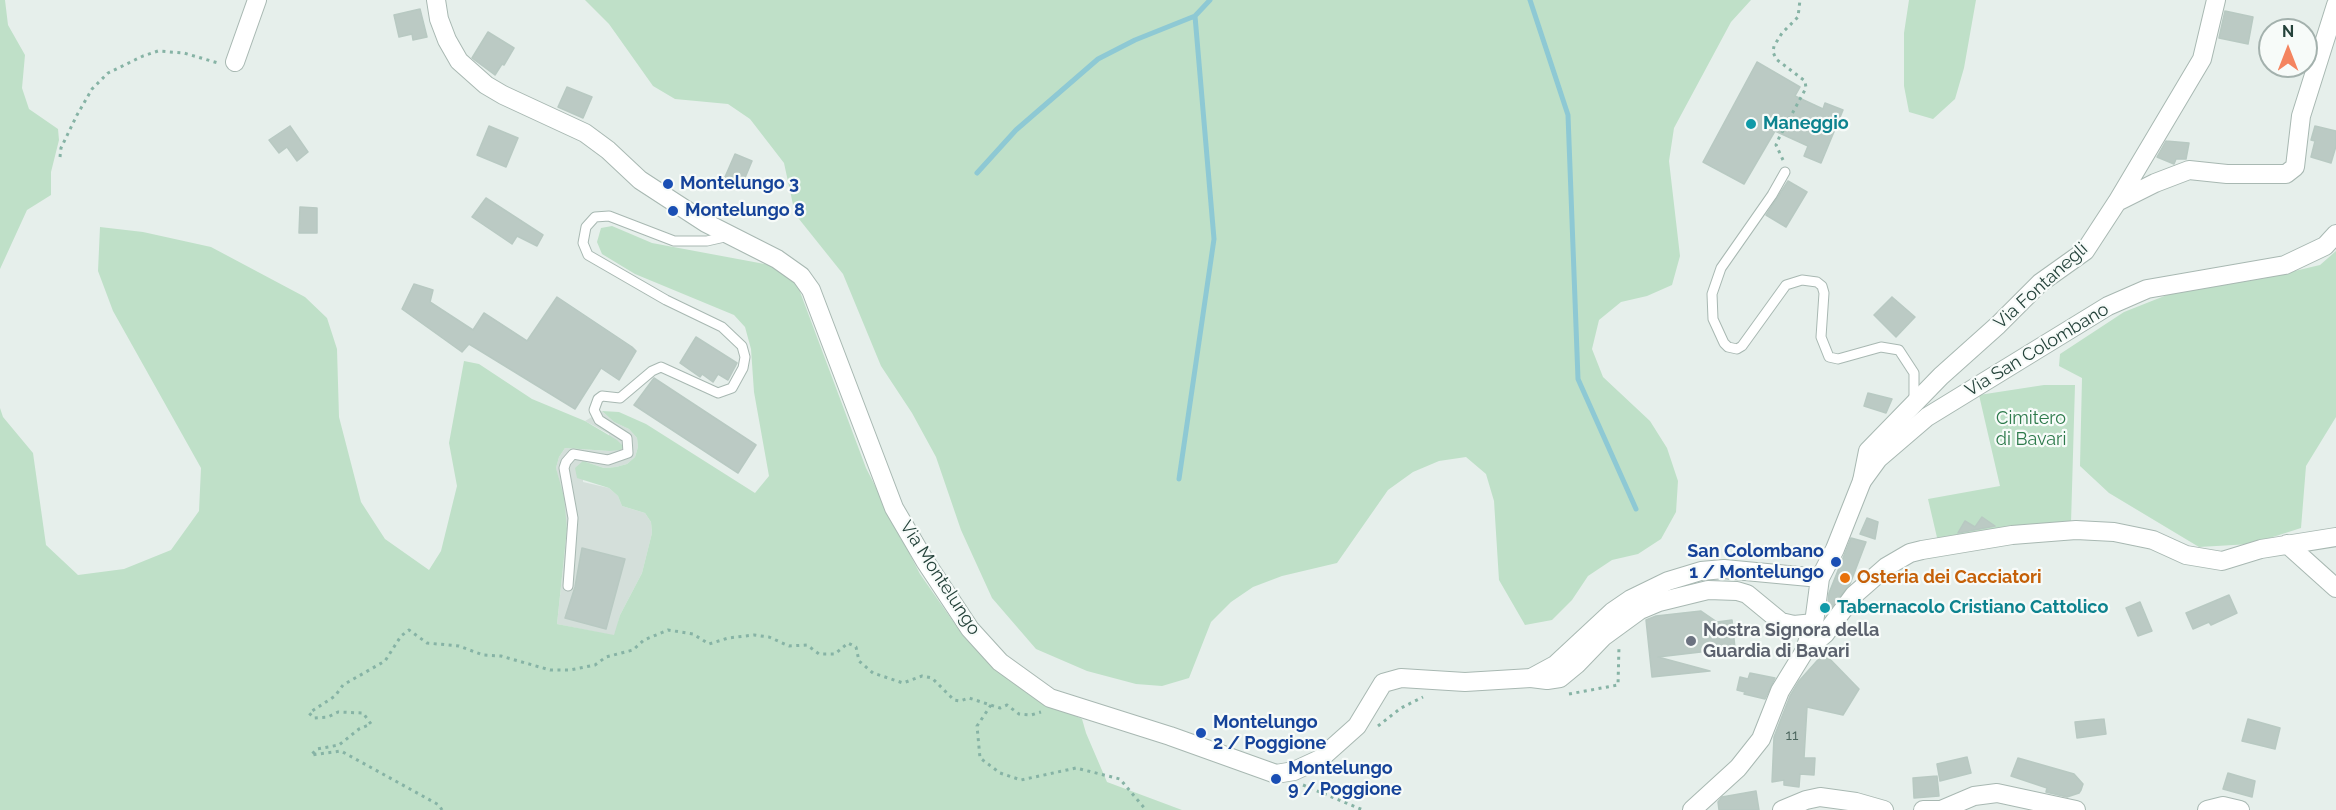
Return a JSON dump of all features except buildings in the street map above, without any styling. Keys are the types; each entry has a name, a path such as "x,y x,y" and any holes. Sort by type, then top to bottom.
{"street":[{"path":"235,63 257,0"},
{"name":"Via Montelungo","path":"436,0 439,19 447,40 459,61 486,85 585,133 608,150 640,180 706,223 777,259 801,276 811,290 894,508 925,561 970,629 1000,662 1050,698 1170,736 1276,774"},
{"name":"Via Fontanegli","path":"1862,481 1868,451 1941,376 1998,326 2040,283 2085,251 2117,202 2202,59 2216,0"},
{"path":"2117,202 2155,183 2189,170 2227,174 2286,174 2295,167 2301,116 2336,5"},
{"name":"Via San Colombano","path":"1804,652 1814,623 1820,578 1835,549 1862,481 1878,459 1927,417 2108,306 2147,289 2285,265 2325,246 2336,234"},
{"path":"1692,810 1751,754 1761,739 1780,691 1804,652 1825,634 1854,595 1886,567 1911,553 2012,536 2076,530 2114,532 2153,540 2186,555 2222,561 2287,544 2336,537"},
{"path":"2287,544 2336,588"},
{"path":"1531,678 1555,665 1612,612 1631,599 1668,580 1701,571 1724,569 1820,578"},
{"path":"1276,774 1294,771 1320,759 1358,726 1383,683 1401,678 1465,682 1560,678 1603,637 1640,610 1659,602 1708,590 1747,594 1780,622 1794,626 1814,623"},
{"path":"1923,810 1941,810 1974,796 1997,793 2076,810"},
{"path":"1782,810 1820,797 1856,802 1884,810"},
{"path":"2206,810 2223,806 2240,810"}],"lane":[{"path":"1785,172 1772,195 1721,268 1712,294 1713,319 1724,343 1728,347 1737,349 1742,346 1786,285 1802,280 1817,282 1822,286 1824,293 1821,337 1829,357 1838,359 1881,347 1899,350 1914,373 1915,388 1912,408"},
{"path":"568,586 573,518 564,468 566,462 573,454 608,460 628,453 627,438 599,420 594,410 598,399 602,396 620,398 652,371 661,367 718,393 732,388 743,368 745,357 742,346 722,327 666,300 588,255 583,243 586,227 595,217 609,216 674,240 707,241 732,236"}],"path":[{"path":"1785,172 1782,155 1776,145 1806,88 1805,81 1776,58 1773,52 1782,33 1798,16 1800,0"},
{"path":"60,157 61,148 92,89 108,73 118,67 158,51 191,54 225,65 235,63"},
{"path":"1559,696 1618,685 1619,627"},
{"path":"442,810 439,805 341,751 311,755 317,749 339,745 359,729 371,724 363,713 338,712 328,717 314,718 309,713 335,696 343,685 385,661 401,636 409,630 427,643 459,646 483,655 501,656 550,670 570,670 595,665 606,657 633,650 644,640 668,630 693,634 709,644 728,638 754,635 769,637 789,646 807,645 819,654 836,654 848,643 856,647 859,661 873,673 903,683 922,676 932,678 954,700 969,698 1000,708 1007,705 1019,714 1031,715 1043,711 1050,698"},
{"path":"1371,732 1401,708 1429,696"},
{"path":"991,705 977,726 980,758 1000,773 1021,780 1076,768 1098,773 1120,779 1146,810"},
{"path":"1276,774 1363,810"}],"shaded area":[{"path":"602,411 614,422 629,429 637,438 638,447 635,457 627,464 616,467 604,468 583,461 583,482 609,488 618,496 622,506 645,513 651,522 652,533 642,573 620,615 615,636 557,624 567,529 556,468 565,448 609,451 609,434 585,421"}],"green space":[{"path":"0,0 5,0 8,25 25,55 22,88 29,109 58,129 59,140 51,172 51,195 27,210 0,269"},
{"path":"585,0 1751,0 1731,22 1674,128 1669,161 1680,256 1672,285 1647,296 1621,302 1599,320 1592,349 1603,377 1650,421 1667,448 1678,481 1676,512 1661,539 1638,554 1612,560 1588,576 1572,600 1552,620 1525,625 1499,580 1494,501 1486,474 1466,457 1439,461 1413,472 1388,490 1337,563 1282,576 1253,587 1231,602 1211,622 1189,678 1162,686 1136,684 1087,671 1036,649 992,598 961,530 936,457 912,413 881,366 843,274 795,214 784,163 750,119 728,104 675,99 653,86 609,24"},
{"path":"1909,0 1976,0 1964,68 1955,99 1933,119 1909,112 1904,86 1904,33"},
{"path":"612,226 652,243 770,265 796,281 866,468 920,574 964,637 991,665 1035,697 1082,719 1107,782 1182,810 0,810 0,408 3,417 33,453 46,545 78,575 124,569 171,550 199,511 201,468 113,311 98,271 100,227 143,232 211,247 305,297 327,318 337,349 339,417 361,502 385,539 429,570 441,551 457,486 449,443 464,361 479,364 532,399 585,421 617,440 624,447 620,450 565,448 556,468 564,497 567,529 557,624 614,635 620,615 642,573 652,533 651,522 645,513 622,506 618,496 609,488 577,478 575,468 583,461 604,468 627,464 635,457 638,447 637,438 629,429 614,422 602,411 619,412 646,424 755,493 769,476 754,392 751,349 745,327 734,315 635,274 602,254 597,242 601,228"},
{"path":"2336,251 2336,417 2306,466 2301,528 2251,544 2199,547 2109,493 2080,466 2082,378 2059,366 2060,354 2124,312 2172,293 2265,278 2320,265"},
{"name":"Cimitero di Bavari","path":"2044,385 2075,385 2071,523 1939,546 1928,499 2000,486 1979,395"}],"waterway":[{"path":"977,173 1016,130 1098,59 1135,40 1195,16 1210,0"},
{"path":"1530,0 1568,115 1578,379 1636,509"},
{"path":"1179,479 1214,239 1195,16"}],"place":[{"name":"Maneggio","path":"1751,124"},
{"name":"Montelungo 3","path":"668,184"},
{"name":"Montelungo 8","path":"673,211"},
{"name":"San Colombano 1 / Montelungo","path":"1836,562"},
{"name":"Osteria dei Cacciatori","path":"1845,578"},
{"name":"Tabernacolo Cristiano Cattolico","path":"1825,608"},
{"name":"Nostra Signora della Guardia di Bavari","path":"1691,641"},
{"name":"Montelungo 2 / Poggione","path":"1201,733"},
{"name":"Montelungo 9 / Poggione","path":"1276,779"}]}
